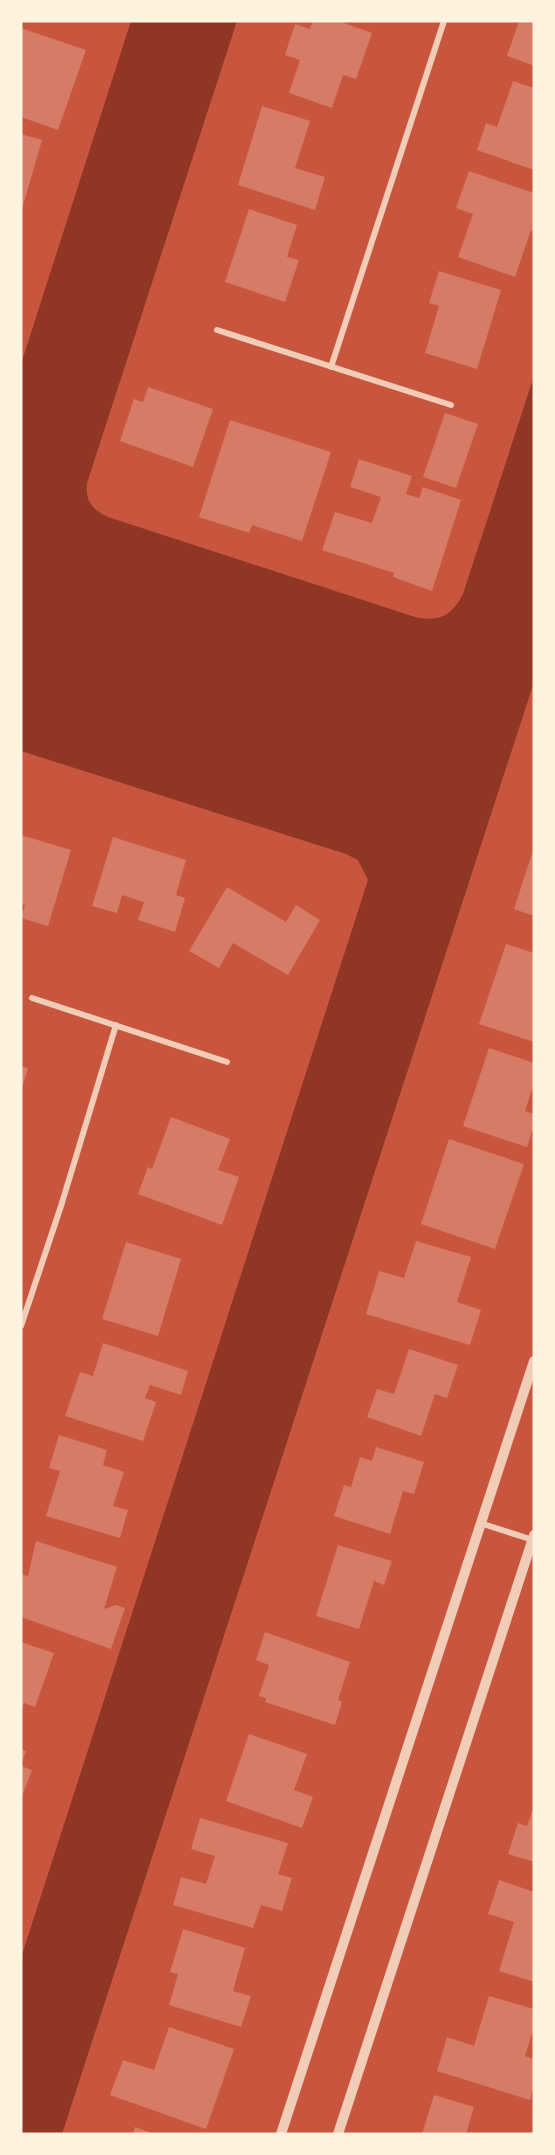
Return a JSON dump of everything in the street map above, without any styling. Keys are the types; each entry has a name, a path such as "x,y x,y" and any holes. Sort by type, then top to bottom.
{"street":[{"path":"331,367 444,21"},
{"path":"217,330 451,405"},
{"path":"32,998 227,1062"},
{"path":"21,1326 62,1206 116,1025"},
{"path":"281,2134 534,1361"},
{"path":"338,2134 534,1539 480,1523"}],"shaded area":[{"path":"131,21 237,21 87,483 87,494 91,504 108,517 415,617 438,618 454,608 463,594 534,376 534,682 62,2134 21,2134 21,1958 368,880 358,860 346,854 21,751 21,364"}],"building":[{"path":"313,21 338,21 372,33 356,79 343,75 332,108 289,93 300,60 285,55 295,24 310,29"},
{"path":"519,21 534,21 534,66 507,56"},
{"path":"21,28 86,50 58,130 21,117"},
{"path":"513,81 534,88 534,170 477,150 486,123 497,127"},
{"path":"262,106 310,121 295,168 325,177 315,210 238,185"},
{"path":"21,134 42,140 22,209 21,209"},
{"path":"469,171 534,193 534,231 531,230 515,277 458,257 473,214 456,208"},
{"path":"249,209 297,225 287,257 299,260 285,302 225,282"},
{"path":"439,271 501,290 477,369 425,353 439,306 429,303"},
{"path":"148,387 213,409 193,467 120,441 134,399 143,402"},
{"path":"445,413 478,424 456,488 423,477"},
{"path":"230,420 331,452 302,541 252,525 249,533 199,517"},
{"path":"359,459 412,476 406,494 419,498 423,487 461,500 432,591 393,577 394,573 322,550 335,512 372,523 381,497 350,487"},
{"path":"21,835 71,850 48,926 21,918 25,905 21,904"},
{"path":"113,837 186,860 176,895 185,898 175,932 138,920 144,902 122,895 117,913 92,906"},
{"path":"534,847 534,916 514,909"},
{"path":"227,887 286,922 296,905 320,920 288,975 233,943 219,968 189,951"},
{"path":"506,944 534,953 534,1042 479,1024"},
{"path":"489,1048 534,1063 534,1083 525,1111 534,1114 534,1125 527,1147 463,1126"},
{"path":"21,1066 28,1068 22,1088 21,1088"},
{"path":"171,1117 230,1139 218,1170 239,1177 222,1225 138,1194 148,1167 152,1169"},
{"path":"449,1139 524,1164 495,1249 421,1224"},
{"path":"416,1241 471,1257 457,1302 481,1310 470,1345 366,1314 379,1271 404,1278"},
{"path":"126,1242 181,1259 158,1336 102,1319"},
{"path":"103,1343 188,1371 181,1395 150,1385 145,1398 156,1402 143,1441 65,1416 80,1372 93,1376"},
{"path":"409,1349 458,1365 447,1398 435,1394 421,1436 367,1417 377,1389 394,1394"},
{"path":"59,1435 107,1450 103,1465 124,1472 113,1506 128,1510 120,1538 46,1516 60,1471 49,1468"},
{"path":"376,1447 424,1462 414,1494 403,1491 390,1534 334,1516 344,1485 351,1487 360,1457 372,1461"},
{"path":"36,1541 117,1567 104,1609 116,1605 125,1608 111,1649 21,1617 21,1574 28,1576"},
{"path":"338,1545 392,1561 384,1585 374,1581 359,1629 316,1616"},
{"path":"265,1632 350,1662 338,1700 342,1702 335,1725 265,1702 266,1698 259,1696 269,1665 256,1660"},
{"path":"21,1642 54,1653 35,1707 24,1703 21,1711"},
{"path":"249,1734 307,1754 294,1790 313,1797 302,1828 226,1801"},
{"path":"21,1749 26,1751 21,1764"},
{"path":"21,1766 32,1770 21,1799"},
{"path":"534,1806 534,1862 508,1854 518,1823 527,1826"},
{"path":"200,1818 288,1843 278,1874 292,1878 282,1911 261,1905 253,1928 173,1905 181,1877 206,1884 215,1856 191,1849"},
{"path":"499,1880 534,1892 534,1982 499,1971 514,1922 488,1914"},
{"path":"183,1929 245,1948 233,1991 251,1996 241,2027 169,2005 178,1974 170,1972"},
{"path":"489,1996 534,2009 534,2027 525,2056 534,2059 534,2085 530,2100 437,2071 447,2037 474,2046"},
{"path":"169,2027 234,2049 206,2129 110,2095 123,2060 154,2070"},
{"path":"434,2095 474,2107 466,2134 422,2134"},
{"path":"135,2127 154,2134 133,2134"}]}
